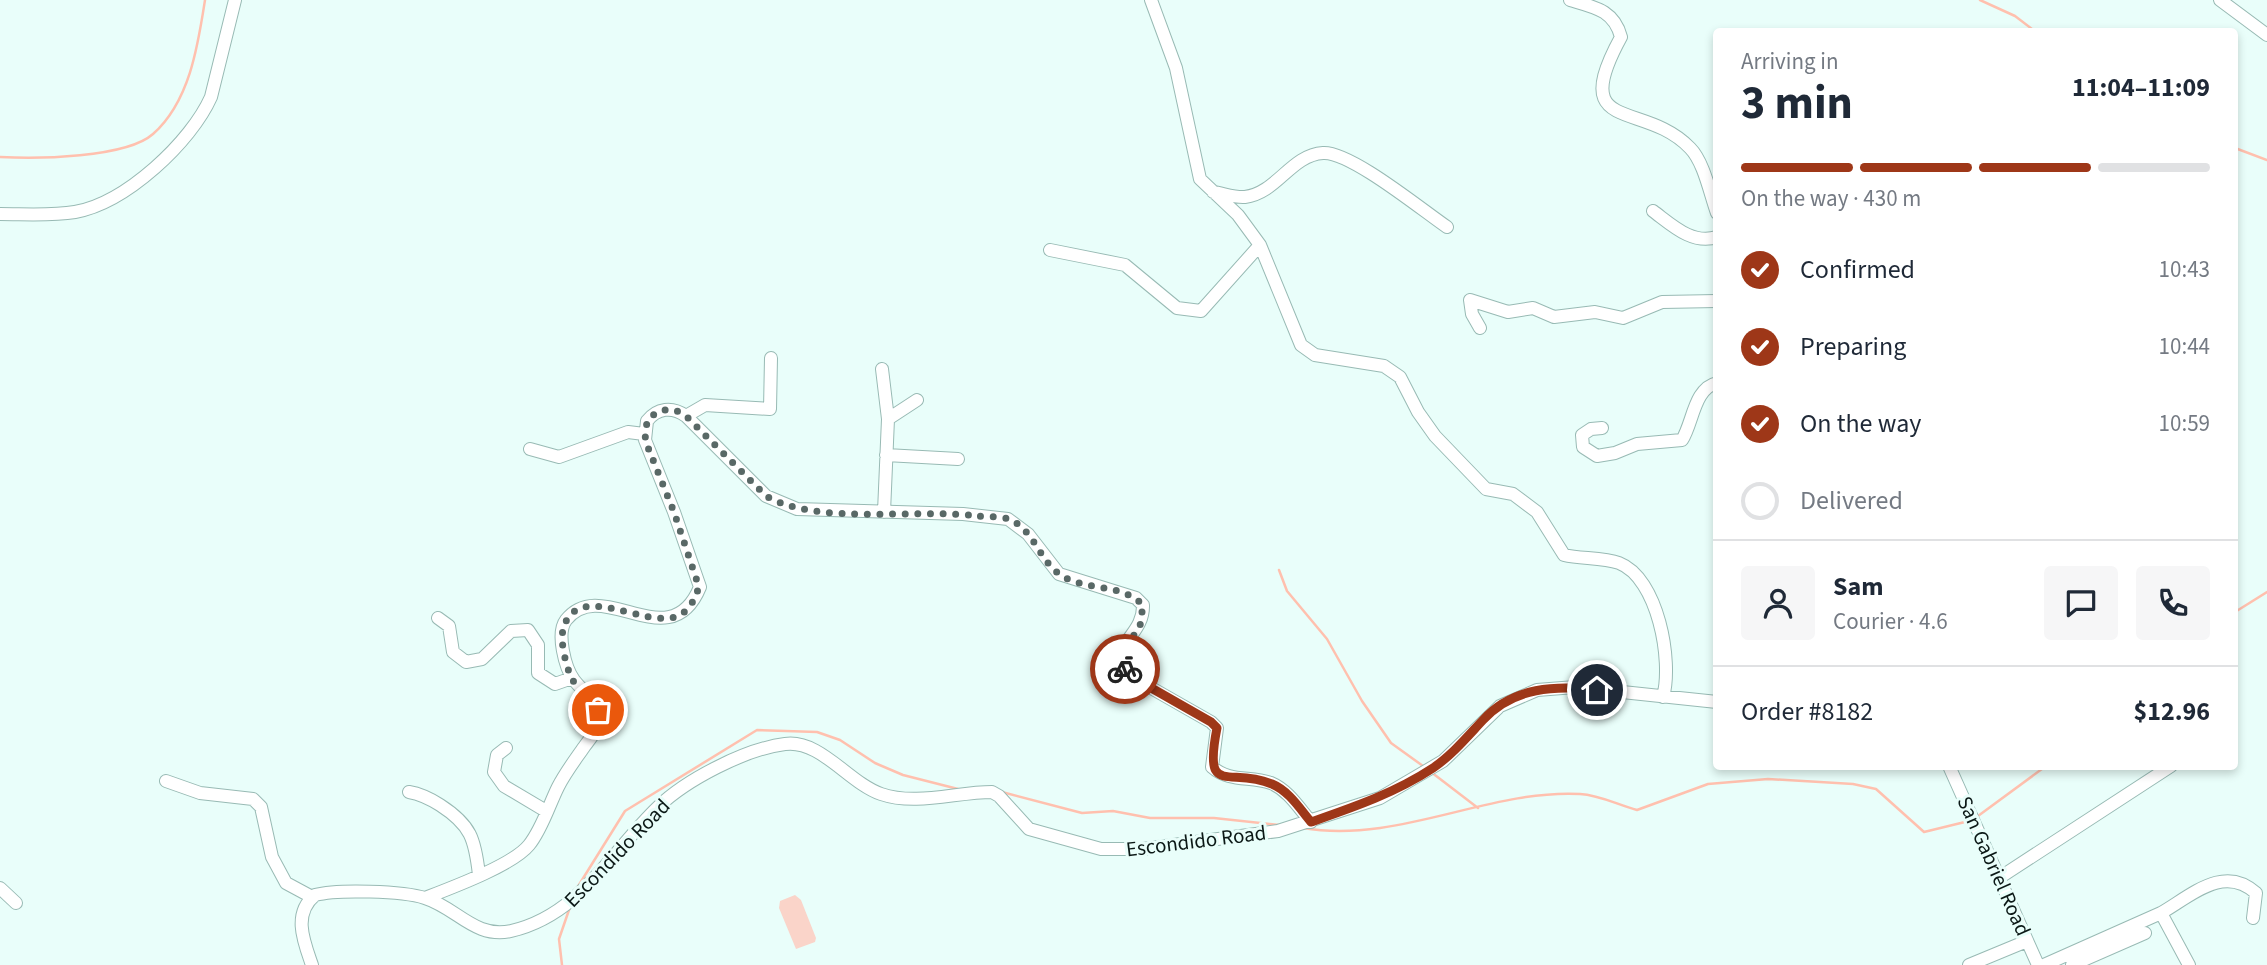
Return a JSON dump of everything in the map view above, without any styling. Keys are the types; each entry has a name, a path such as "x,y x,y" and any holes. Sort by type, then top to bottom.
{"street":[{"path":"0,214 76,212 103,203 145,174 177,147 205,111 211,97 235,0"},
{"path":"1151,0 1176,68 1200,179 1238,215 1260,246 1301,345 1315,355 1384,366 1400,377 1418,412 1435,436 1486,489 1513,494 1536,512 1564,555 1620,563 1643,584 1653,603 1663,636 1666,662 1662,696"},
{"path":"1570,0 1604,10 1617,22 1621,37 1608,61 1601,85 1605,103 1619,114 1657,124 1676,135 1693,151 1713,203"},
{"path":"2220,0 2267,35"},
{"path":"1212,191 1245,197 1276,185 1300,161 1324,153 1353,162 1447,227"},
{"path":"1653,211 1686,234 1706,240 1713,238"},
{"path":"1050,250 1125,265 1177,308 1201,311 1260,246"},
{"path":"1480,327 1472,314 1470,300 1508,312 1533,308 1554,317 1595,312 1623,318 1662,302 1713,301"},
{"path":"686,416 705,405 770,409 771,358"},
{"path":"882,369 888,419 884,512"},
{"path":"1602,428 1591,429 1582,435 1583,447 1597,456 1615,453 1637,444 1682,440 1690,427 1698,400 1713,384"},
{"path":"888,419 917,400"},
{"path":"425,898 480,875 529,845 560,783 599,725 598,710 572,678 561,638 565,621 576,611 592,606 656,618 676,617 692,606 699,587 644,434 647,421 658,411 673,409 686,416 766,496 782,505 815,510 963,514 1008,519 1028,534 1059,574 1136,598 1143,605 1143,617 1125,644 1120,656 1122,665 1132,677 1217,728 1211,759 1212,767 1219,773 1273,784 1287,793 1311,822"},
{"path":"530,449 559,457 628,432 644,434"},
{"path":"886,455 958,459"},
{"path":"438,618 449,626 453,652 466,662 482,659 511,631 528,630 538,645 538,673 555,684 572,678"},
{"name":"Escondido Road","path":"312,897 328,891 344,891 425,898 486,932 512,931 563,910 658,807 684,786 739,759 787,744 808,748 862,786 883,795 930,798 996,793 1029,830 1101,849 1143,849 1278,831 1380,798 1408,784 1443,761 1492,712 1527,692 1575,687 1713,702"},
{"path":"506,748 497,755 494,772 504,786 546,811"},
{"name":"San Gabriel Road","path":"1952,770 2038,965"},
{"path":"1999,878 2165,770"},
{"path":"166,781 200,793 253,799 261,807 272,857 285,883 312,897 303,911 301,934 312,965"},
{"path":"409,792 421,793 460,818 475,843 480,875"},
{"path":"2044,965 2161,912 2218,880 2244,882 2256,893 2253,918"},
{"path":"0,888 16,903"},
{"path":"2161,912 2189,965"},
{"path":"2072,965 2145,933"},
{"path":"1969,965 2027,941"}],"shaded area":[{"path":"795,895 801,900 816,938 815,942 796,949 779,908 780,901"}],"waterway":[{"path":"0,157 57,157 102,152 123,148 153,134 166,121 184,89 195,53 205,0"},
{"path":"1980,0 2015,16 2031,28"},
{"path":"2238,149 2267,160"},
{"path":"1279,570 1287,591 1327,639 1362,701 1391,743 1423,766"},
{"path":"2238,610 2267,592"},
{"path":"577,888 625,811 757,730 817,732 840,740 875,763 903,775 958,789"},
{"path":"1978,816 2041,770"},
{"path":"1431,772 1478,808"},
{"path":"1303,828 1339,831 1374,829 1511,799 1546,795 1587,795 1637,810 1708,784 1768,779 1853,784 1876,789 1924,832 1969,821"},
{"path":"1002,792 1082,813 1113,811 1150,818 1214,818 1279,825"},
{"path":"562,965 559,939 570,907"}],"way so far":[{"path":"598,710 572,678 561,638 565,621 576,611 592,606 656,618 676,617 692,606 699,587 674,512 645,440 647,421 664,409 673,409 686,416 766,496 782,505 797,509 963,514 1008,519 1028,534 1059,574 1078,582 1123,592 1143,605 1140,626 1125,644 1120,656 1125,669"}],"route":[{"path":"1125,669 1132,677 1217,728 1211,759 1212,767 1219,773 1228,777 1273,784 1287,793 1311,822 1380,798 1408,784 1443,761 1485,718 1518,696 1547,688 1575,687 1597,690"}]}
